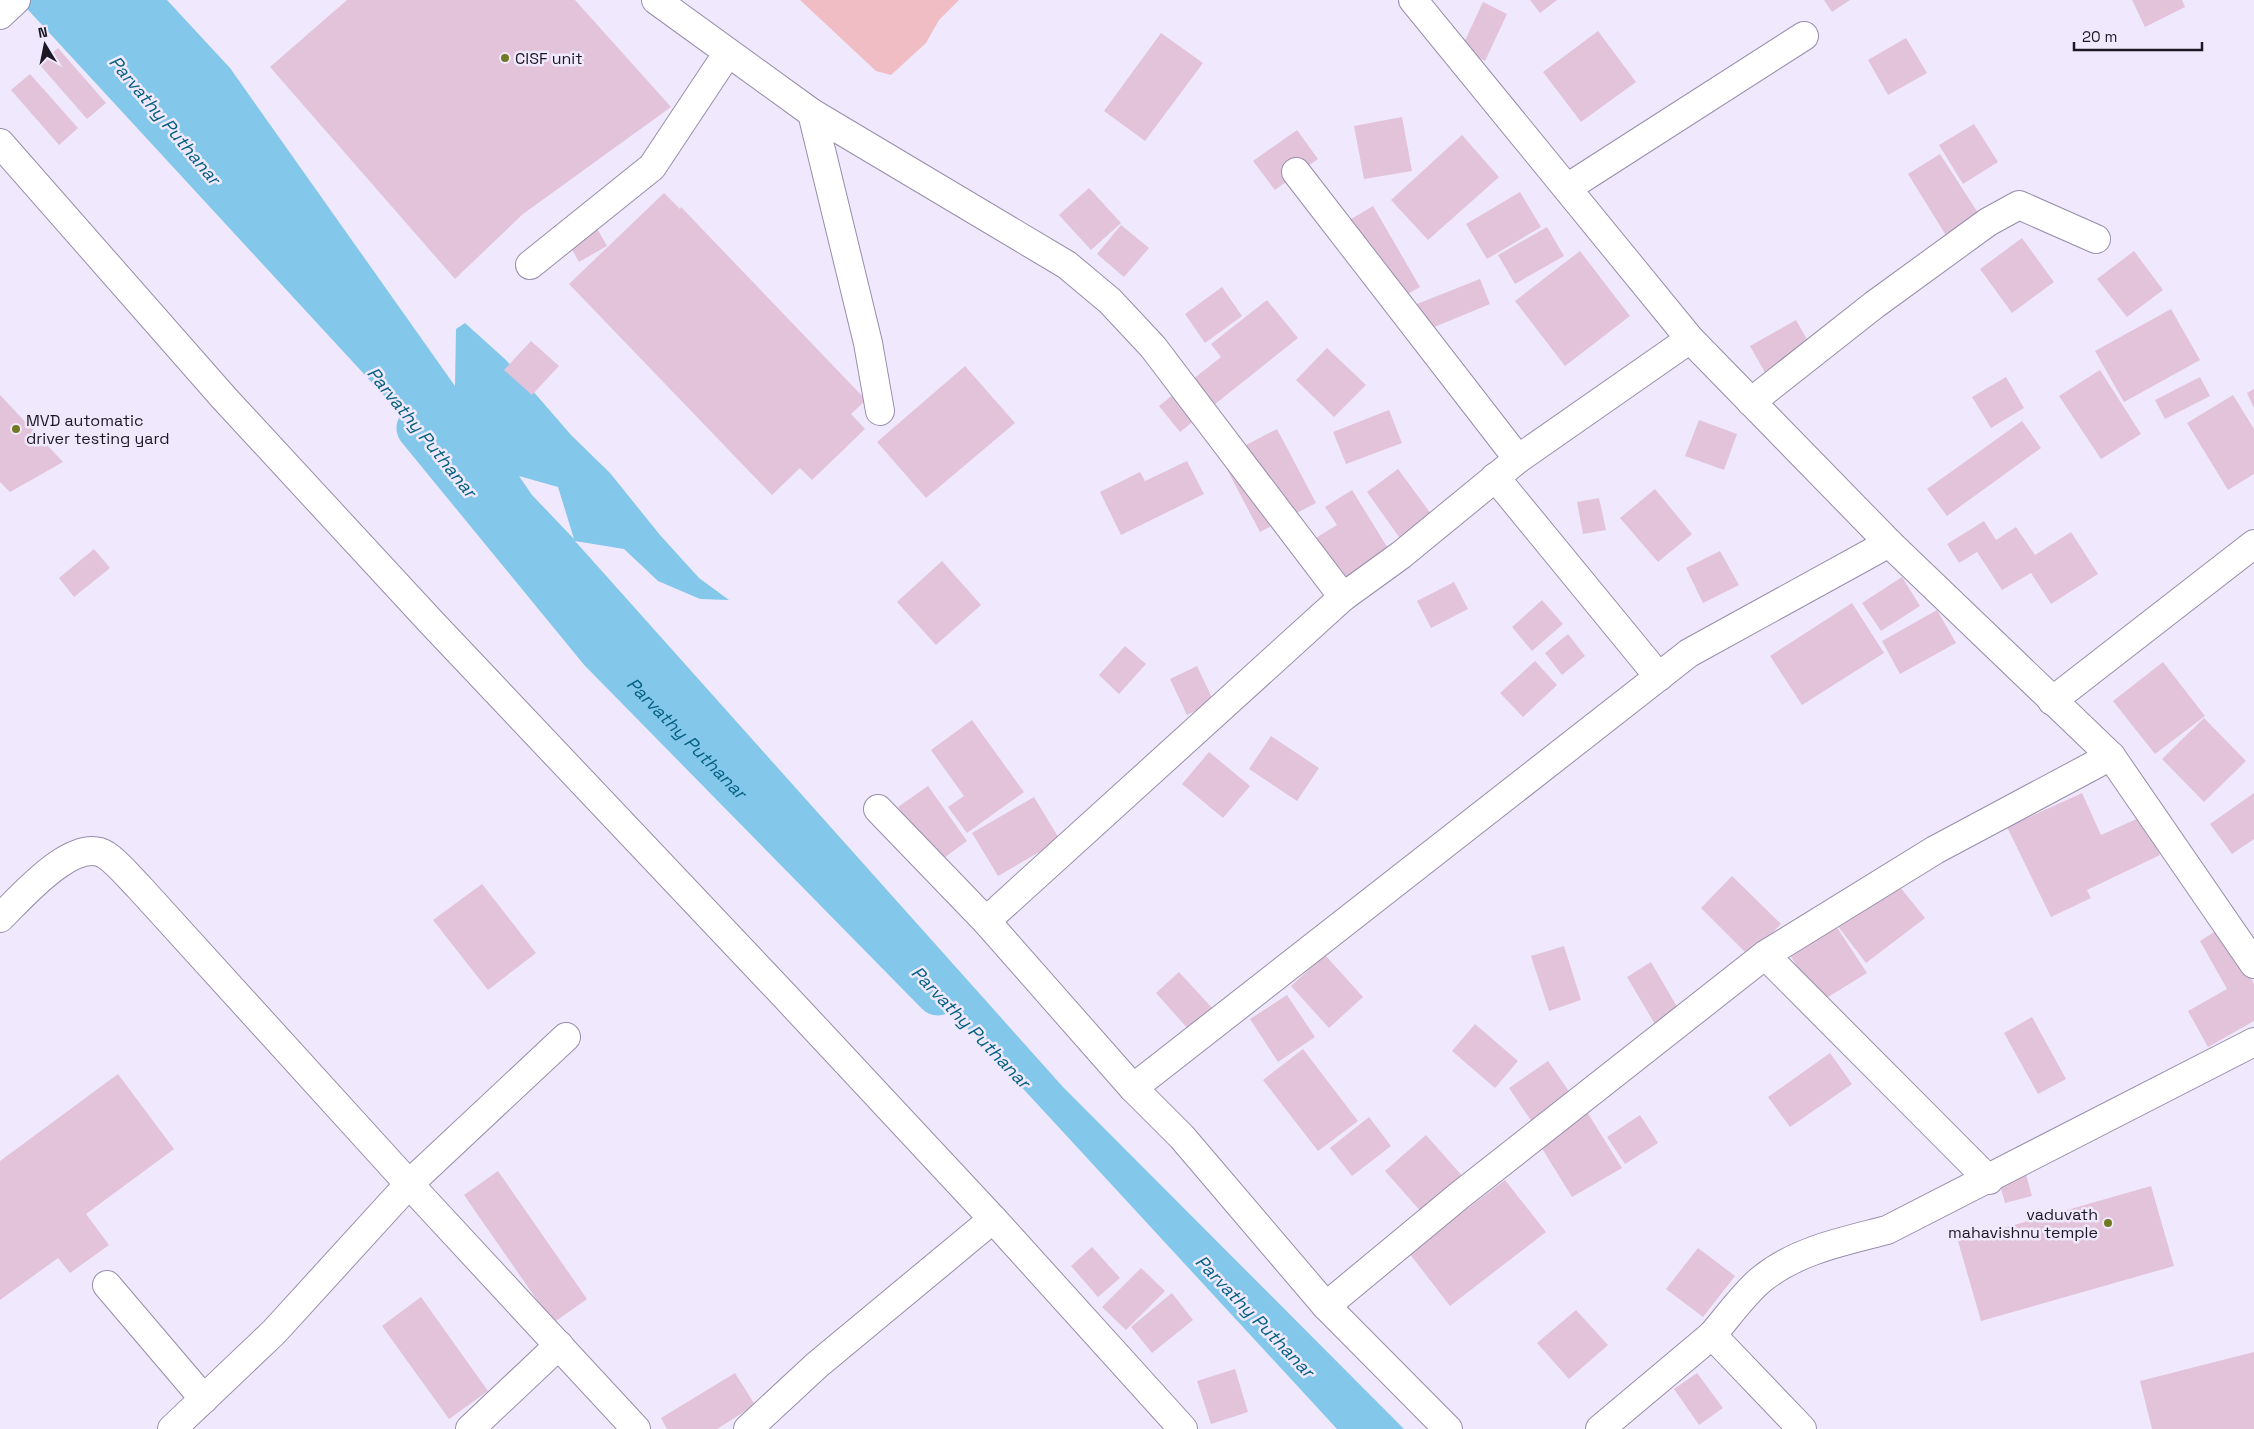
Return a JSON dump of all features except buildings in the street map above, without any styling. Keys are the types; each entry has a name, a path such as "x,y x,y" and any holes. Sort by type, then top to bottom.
{"street":[{"path":"0,16 16,0"},
{"path":"656,0 727,54 812,114 1067,265 1110,301 1153,347 1343,596"},
{"path":"1413,0 1690,338 1889,543 2111,756 2254,964"},
{"path":"1567,188 1804,36"},
{"path":"530,265 652,167 697,102 727,54"},
{"path":"812,114 868,343 880,411"},
{"path":"0,143 224,398 993,1219 1182,1429"},
{"path":"1296,172 1518,459"},
{"path":"1751,402 1881,300 1988,222 2019,205 2096,239"},
{"path":"986,922 1343,596 1400,555 1518,459 1690,338"},
{"path":"1495,477 1659,677"},
{"path":"1133,1088 1689,653 1889,543"},
{"path":"2052,701 2254,544"},
{"path":"1326,1306 1460,1195 1765,955 1935,850 2111,756"},
{"path":"878,809 986,922 1133,1088 1182,1137 1326,1306 1448,1429"},
{"path":"0,918 48,872 67,857 87,851 105,854 139,887 409,1184 636,1429"},
{"path":"1765,955 1989,1180"},
{"path":"172,1429 274,1332 409,1184 566,1037"},
{"path":"1600,1429 1712,1335 1762,1278 1795,1259 1823,1248 1887,1230 1989,1180 2254,1042"},
{"path":"748,1429 818,1365 993,1219"},
{"path":"107,1285 204,1399"},
{"path":"1712,1335 1802,1429"},
{"path":"470,1429 559,1345"}],"shaded area":[{"path":"800,0 959,0 939,20 926,43 891,75 876,71"}],"water":[{"path":"19,0 167,0 230,68 455,386 456,329 465,323 506,360 571,435 610,473 660,535 699,578 729,600 700,599 658,581 624,549 575,541 1063,1087 1404,1429 1337,1429","holes":["519,476 558,487 574,539 532,495"]}],"waterway":[{"name":"Parvathy Puthanar","path":"419,428 601,650 938,993"}],"place":[{"name":"CISF unit","path":"505,58"},
{"name":"MVD automatic driver testing yard","path":"16,429"},
{"name":"vaduvath mahavishnu temple","path":"2108,1223"}]}
